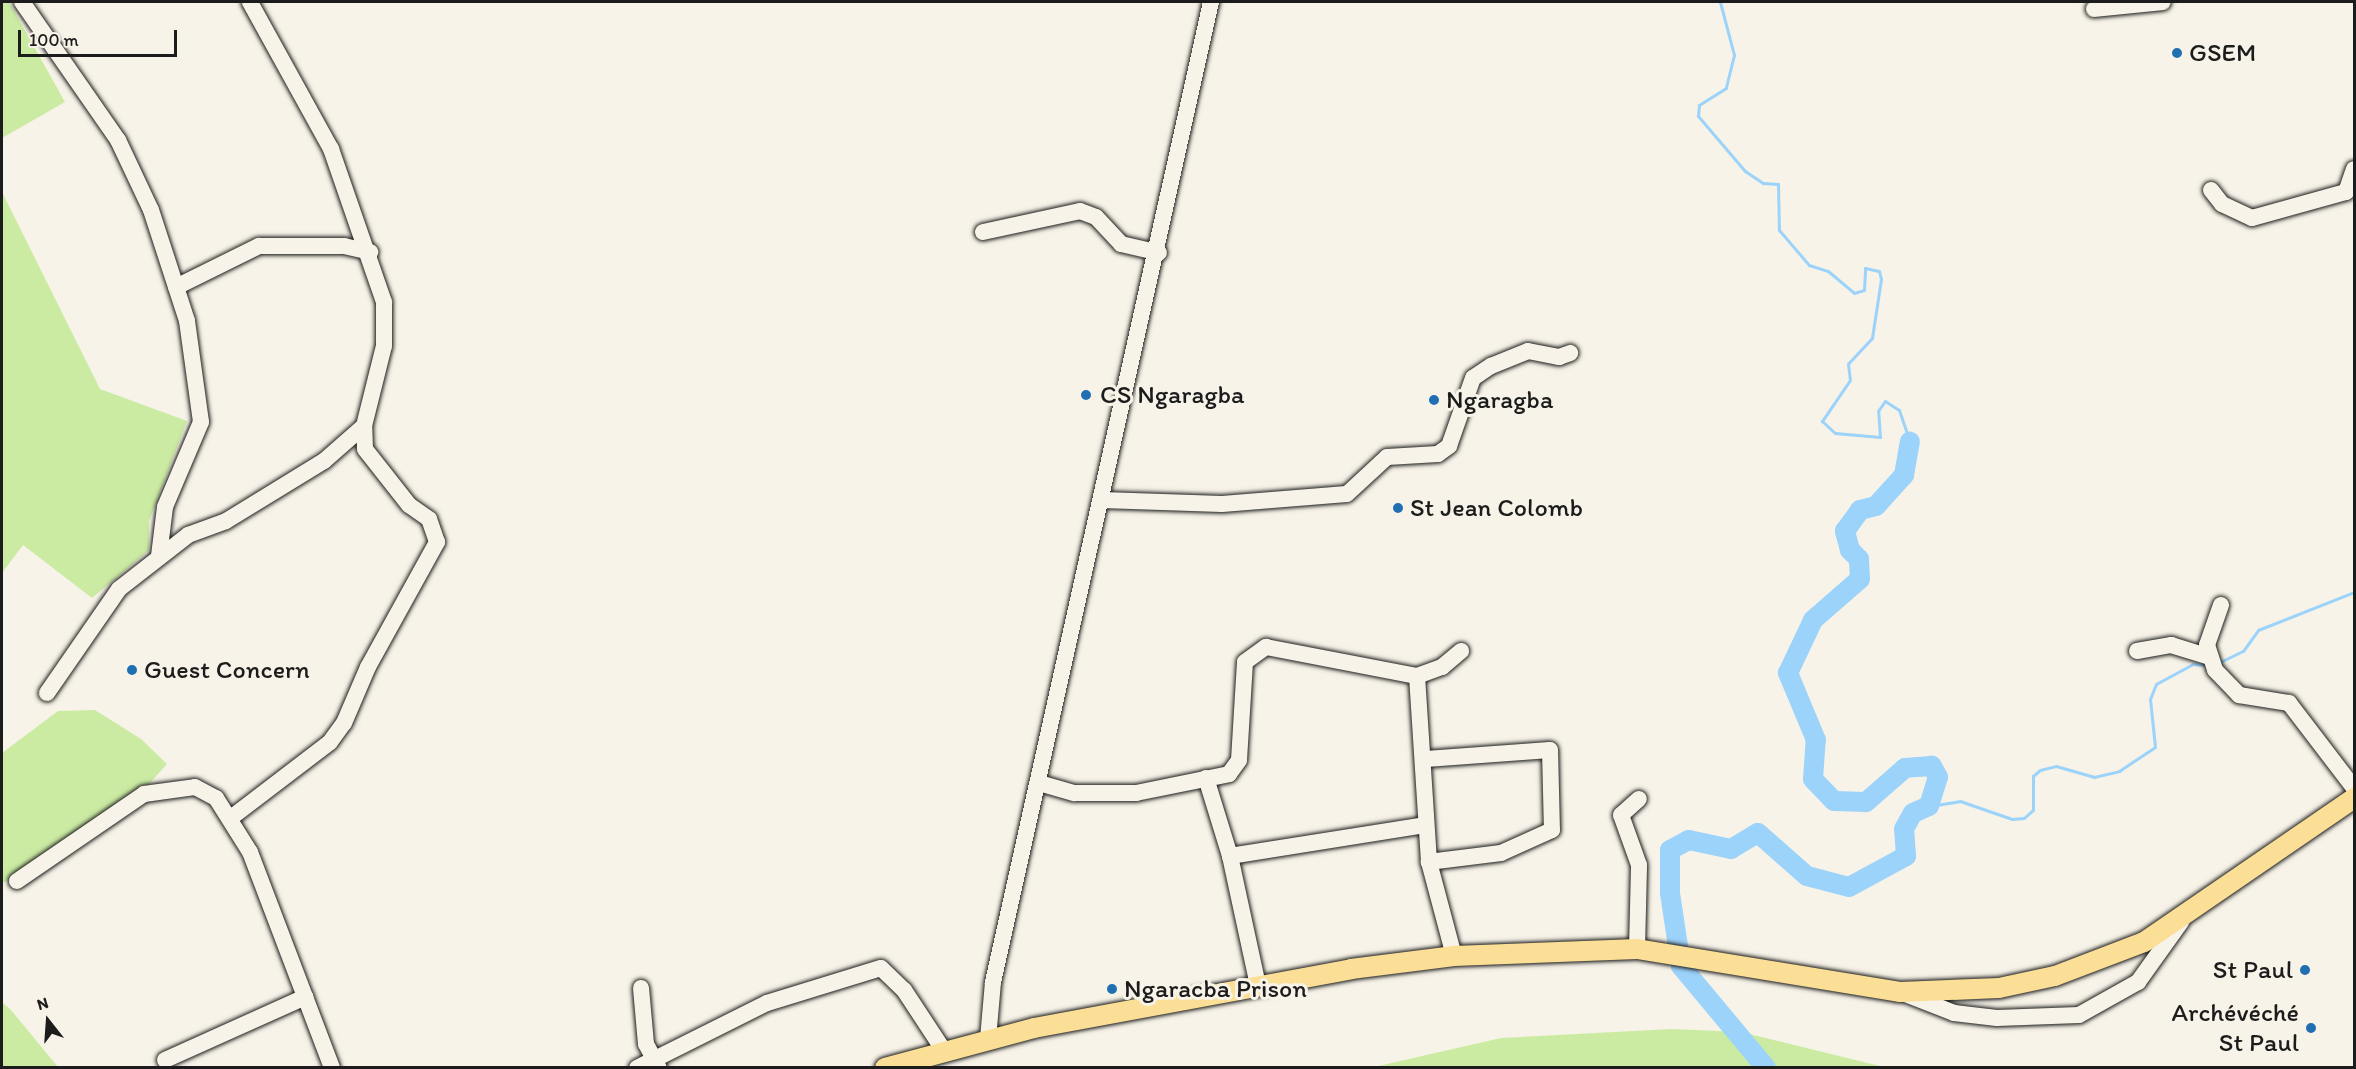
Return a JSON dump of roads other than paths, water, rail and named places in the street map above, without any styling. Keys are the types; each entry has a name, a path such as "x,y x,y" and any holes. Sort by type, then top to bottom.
{"main road":[{"path":"885,1068 940,1057 988,1038 1258,985 1454,956 1640,949 1900,992 1999,988 2055,976 2144,942 2181,922 2355,798"}],"street":[{"path":"22,2 118,140 151,210 176,287 198,371 201,422 165,507 159,556"},
{"path":"232,817 330,742 344,723 368,667 437,542 429,519 409,505 365,449 364,426 384,346 384,302 370,252 332,149 251,4 236,2"},
{"path":"988,1038 993,982 1159,253 1211,2"},
{"path":"2094,9 2163,2"},
{"path":"2211,190 2222,204 2252,218 2346,192 2355,169"},
{"path":"983,232 1080,211 1096,217 1121,244 1159,253"},
{"path":"176,287 259,246 344,246 370,252"},
{"path":"1102,500 1222,504 1347,494 1388,457 1438,454 1449,446 1473,378 1491,366 1528,351 1559,357 1570,353"},
{"path":"47,693 119,589 159,556 324,461 364,426"},
{"path":"2213,663 2208,633 2221,605"},
{"path":"2137,651 2171,645 2213,663 2239,695 2289,704 2355,788"},
{"path":"1039,783 1075,793 1136,793 1229,774 1239,760 1245,662 1254,651 1266,648 1417,676 1442,667 1461,651"},
{"path":"1417,676 1426,759 1425,825 1429,862 1454,956"},
{"path":"1426,759 1550,750 1552,830 1501,853 1429,862"},
{"path":"1206,778 1230,856 1258,985"},
{"path":"17,881 144,794 195,787 216,798 232,817 282,927 332,1068"},
{"path":"1639,799 1621,815 1639,865 1640,949"},
{"path":"1230,856 1425,825"},
{"path":"1900,992 1954,1013 2027,1020 2079,1015 2138,982 2181,922"},
{"path":"637,1068 656,1063 766,1003 881,968 904,990 940,1057"},
{"path":"641,988 656,1063"},
{"path":"165,1060 305,997"}],"waterway":[{"path":"1720,2 1734,55 1726,88 1699,105 1698,116 1745,171 1763,183 1778,184 1779,230 1809,265 1828,271 1854,293 1864,290 1865,268 1879,271 1881,279 1872,338 1848,364 1850,380 1822,421 1835,433 1880,437 1878,411 1885,401 1899,410 1910,442"},
{"path":"1766,1068 1681,966 1670,893 1670,850 1689,840 1731,849 1758,833 1807,876 1849,887 1906,856 1904,829 1913,813 1929,806 1938,777 1932,766 1905,768 1866,802 1834,801 1813,779 1816,740 1788,673 1813,620 1860,579 1859,559 1850,550 1845,531 1860,510 1876,506 1904,475 1910,442"},
{"path":"2218,663 2243,651 2258,630 2354,592"},
{"path":"1929,806 1960,801 2012,819 2024,818 2033,810 2033,776 2040,770 2056,766 2094,777 2119,771 2155,747 2150,699 2156,684 2193,664 2206,665"}],"place":[{"name":"GSEM","path":"2177,53"},
{"name":"CS Ngaragba","path":"1086,395"},
{"name":"Ngaragba","path":"1434,400"},
{"name":"St Jean Colomb","path":"1398,508"},
{"name":"Guest Concern","path":"132,670"},
{"name":"St Paul","path":"2305,970"},
{"name":"Ngaracba Prison","path":"1112,989"},
{"name":"Archévéché St Paul","path":"2311,1028"}]}
